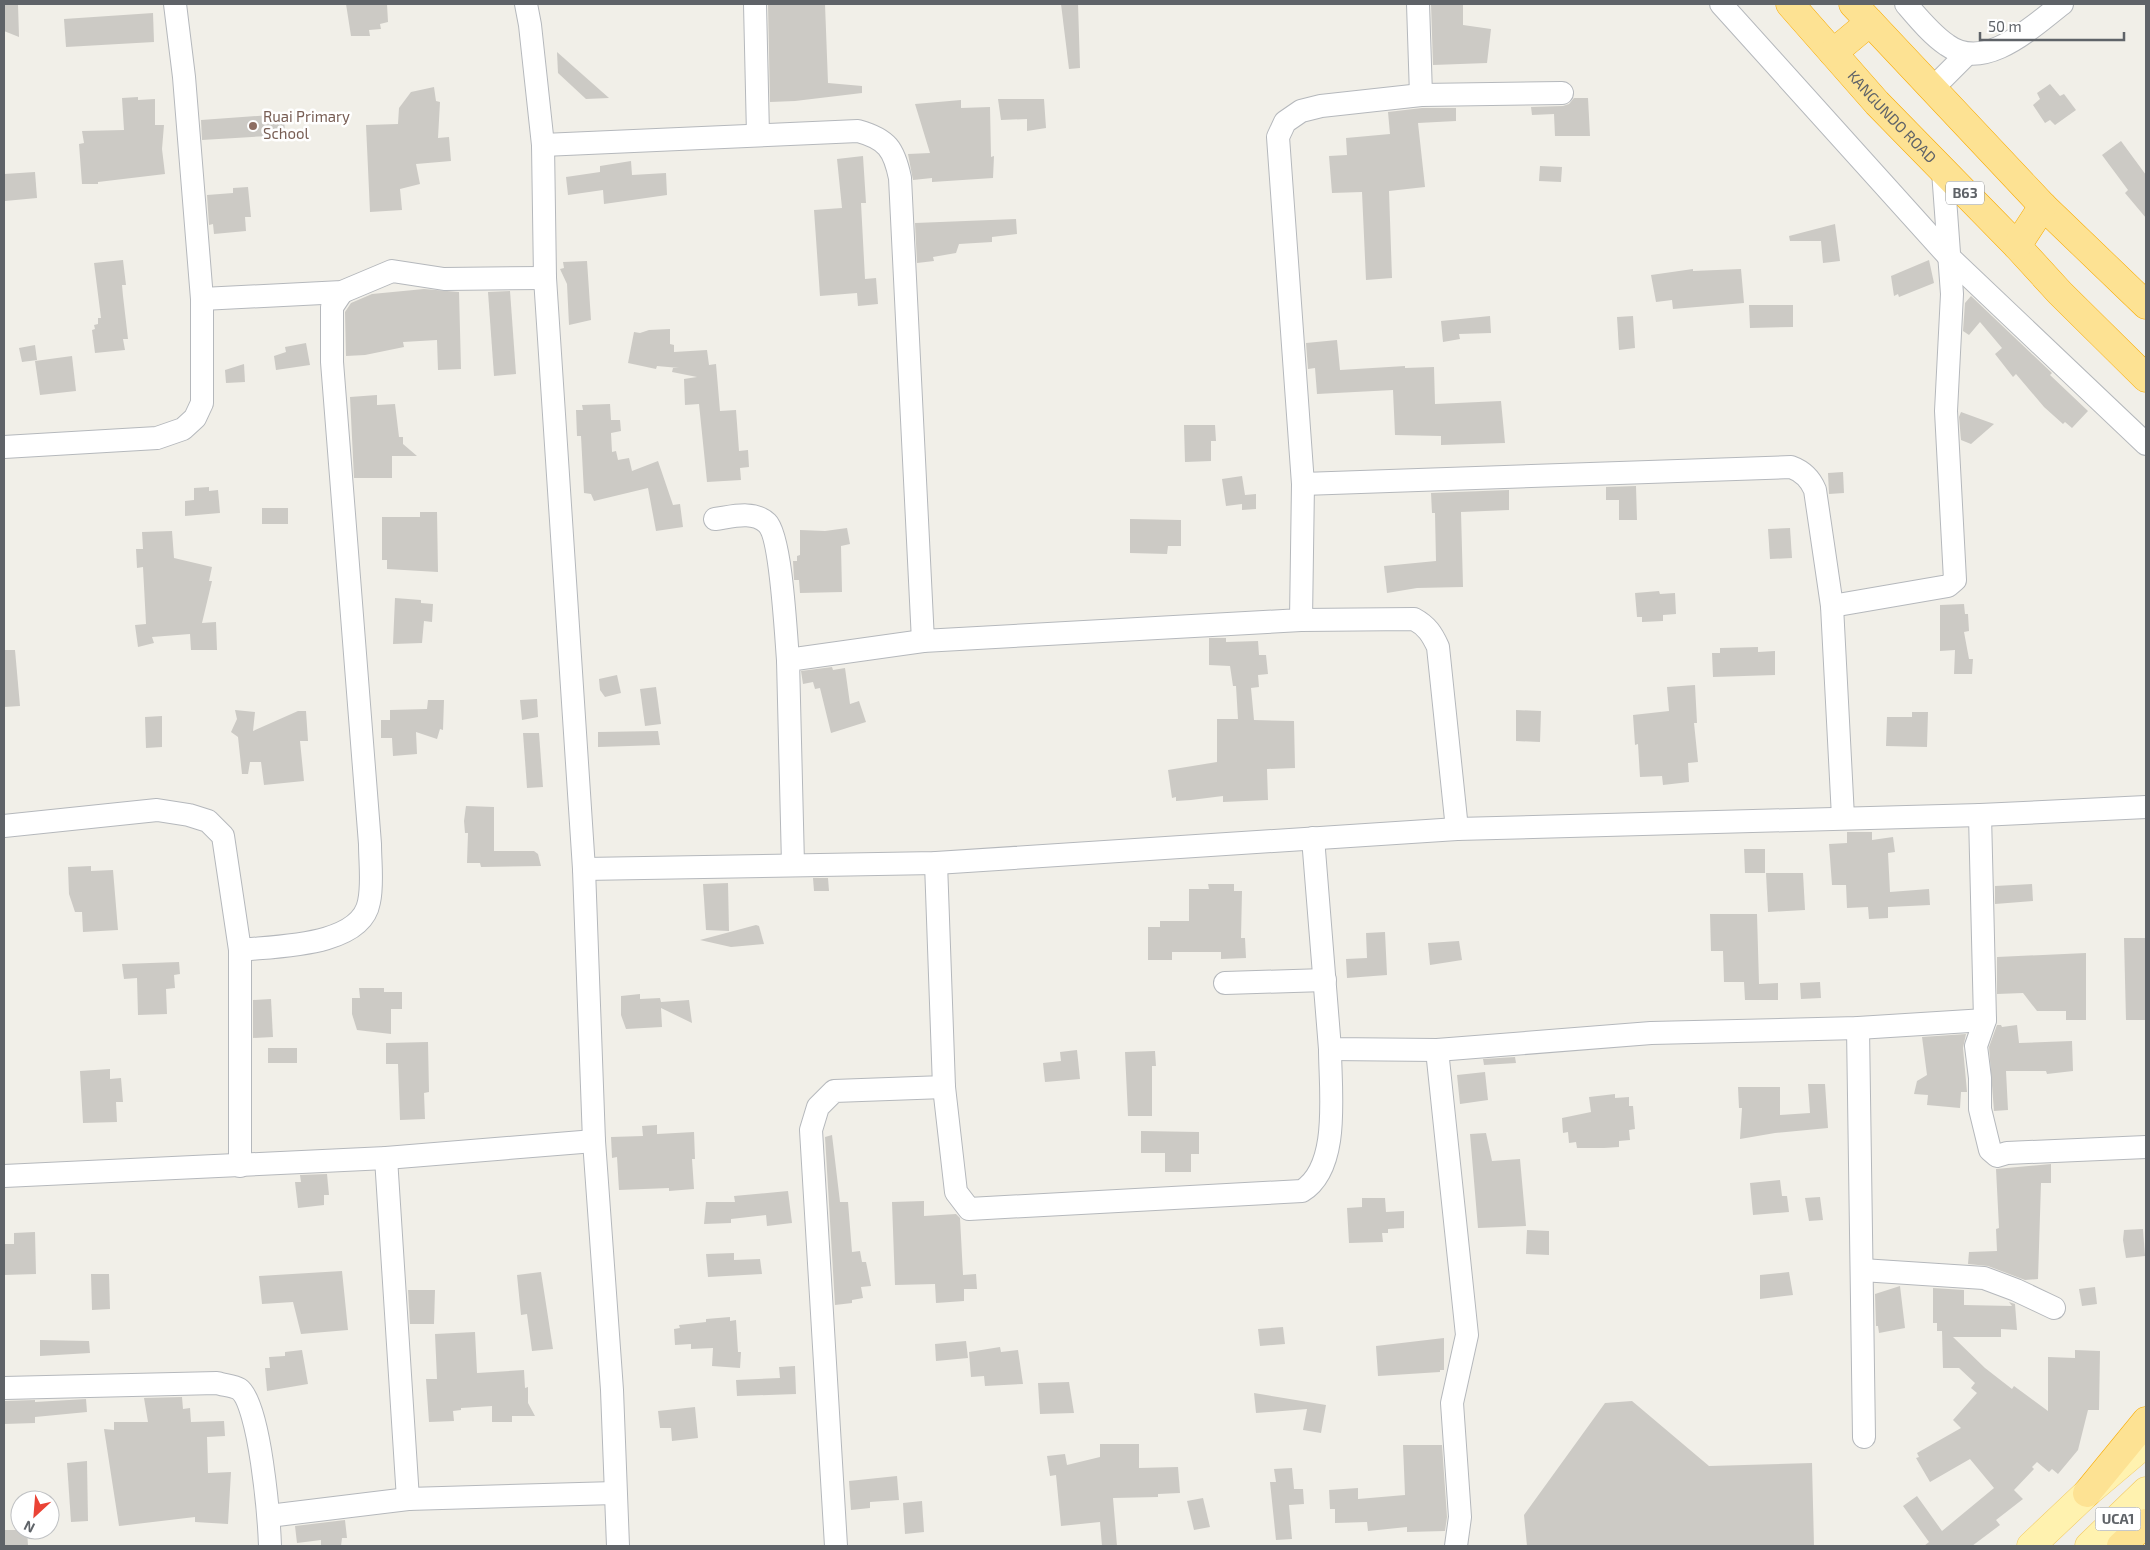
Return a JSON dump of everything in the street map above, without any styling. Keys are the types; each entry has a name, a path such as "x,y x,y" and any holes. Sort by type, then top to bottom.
{"highway":[{"name":"KANGUNDO ROAD","path":"1790,4 1833,53 2017,246 2060,294 2146,378"},
{"path":"1833,53 1862,13 2043,206 2146,305"},
{"path":"2017,246 2043,206"},
{"path":"2087,1493 2146,1421"},
{"path":"2121,1546 2146,1523"}],"main road":[{"name":"UCA1","path":"2031,1546 2087,1493 2146,1443"},
{"name":"UCA1","path":"2089,1546 2146,1491"}],"street":[{"path":"4,447 157,438 183,429 195,418 202,403 202,299 184,77 175,4"},
{"path":"526,4 530,24 543,145 546,278 584,869 594,1141 612,1390 618,1546"},
{"path":"755,4 758,134"},
{"path":"1418,4 1421,95"},
{"path":"1721,4 1950,258 2146,444"},
{"path":"1906,4 1947,46 1967,54 1999,48 2062,4"},
{"path":"1932,89 1967,54"},
{"path":"1302,620 1303,484 1278,137 1285,122 1301,111 1321,106 1421,95 1562,93"},
{"path":"543,145 858,131 884,141 896,156 900,178 923,640"},
{"path":"1832,606 1948,586 1955,580 1946,411 1952,294 1943,170"},
{"path":"202,299 342,292 392,271 444,279 546,278"},
{"path":"240,950 329,939 346,931 362,920 369,903 370,844 332,362 332,307 342,292"},
{"path":"1303,484 1791,467 1806,475 1815,490 1832,606 1843,817"},
{"path":"715,518 751,515 767,523 774,536 788,660 793,864"},
{"path":"788,660 923,640 1302,620 1414,619 1424,625 1433,635 1438,648 1457,829"},
{"path":"584,869 936,863 1457,829 1843,817 1980,815 2146,807"},
{"path":"4,826 157,810 189,815 208,821 223,836 240,950 240,1166"},
{"path":"1980,815 1984,1020 1976,1046 1980,1078 1980,1109 1990,1150 1997,1156 2006,1153 2146,1147"},
{"path":"936,863 944,1087 956,1192 969,1209 1302,1191 1312,1185 1327,1156 1330,1139 1330,1049 1313,838"},
{"path":"1225,983 1325,980"},
{"path":"1330,1049 1437,1050 1651,1033 1858,1028 1984,1020"},
{"path":"1858,1028 1864,1437"},
{"path":"1437,1050 1468,1335 1452,1403 1460,1517 1456,1546"},
{"path":"836,1546 812,1130 818,1107 834,1091 944,1087"},
{"path":"4,1176 386,1158 594,1141"},
{"path":"386,1158 408,1499"},
{"path":"1862,1270 1984,1278 2016,1290 2054,1308"},
{"path":"4,1388 217,1384 239,1389 250,1404 258,1441 269,1516 270,1546"},
{"path":"269,1516 408,1499 615,1493"}],"building":[{"path":"4,4 18,4 19,37 4,31"},
{"path":"346,4 387,4 388,22 380,24 381,29 369,30 370,36 351,36"},
{"path":"768,4 825,4 828,83 862,86 862,93 770,102"},
{"path":"1061,4 1078,4 1080,68 1069,69"},
{"path":"1431,4 1463,4 1463,25 1491,29 1487,63 1433,65"},
{"path":"153,13 154,42 66,47 64,19"},
{"path":"557,52 609,98 586,99 558,73"},
{"path":"2050,84 2060,96 2064,94 2076,110 2055,125 2050,120 2045,123 2033,105 2040,99 2037,93"},
{"path":"434,87 436,101 440,102 438,138 449,137 451,161 416,164 420,184 400,189 402,210 370,212 366,125 398,124 399,108 411,92"},
{"path":"138,97 138,100 155,99 155,125 164,125 162,149 165,174 98,182 98,184 82,184 79,144 84,143 82,131 124,130 122,98"},
{"path":"1574,98 1588,98 1590,136 1555,136 1554,114 1532,115 1531,107 1563,106 1569,104"},
{"path":"998,99 1044,99 1046,128 1027,131 1027,119 1001,120"},
{"path":"961,100 961,108 990,107 991,157 994,156 993,178 932,182 932,178 913,180 908,154 930,153 915,104"},
{"path":"1422,108 1456,108 1456,121 1418,123 1425,187 1389,191 1392,278 1366,280 1362,192 1332,193 1329,156 1347,155 1346,138 1390,134 1388,112"},
{"path":"284,114 285,135 202,140 201,120"},
{"path":"2121,141 2146,175 2146,218 2125,193 2128,190 2102,155"},
{"path":"863,156 866,203 861,203 865,279 876,278 878,304 858,306 857,293 820,296 814,210 842,208 837,159"},
{"path":"631,161 632,175 666,173 667,195 604,204 603,190 568,195 566,177 600,172 600,166"},
{"path":"1540,166 1562,167 1561,182 1539,181"},
{"path":"35,172 37,198 5,201 4,174"},
{"path":"248,187 251,217 245,217 246,231 214,234 213,224 209,225 207,195 233,193 233,188"},
{"path":"1016,219 1017,234 992,237 992,242 959,244 956,253 933,257 934,261 917,263 915,223"},
{"path":"1835,224 1840,261 1823,263 1821,241 1790,241 1789,236"},
{"path":"123,260 126,285 122,285 128,339 123,339 125,350 95,353 92,330 95,329 94,325 98,324 98,318 101,318 94,263"},
{"path":"1929,260 1934,283 1899,297 1898,294 1894,296 1891,276"},
{"path":"587,261 591,320 569,325 567,284 560,269 564,268 563,262"},
{"path":"1693,269 1693,271 1741,269 1744,303 1673,309 1672,300 1656,302 1651,275"},
{"path":"424,289 459,292 461,369 438,370 437,340 403,342 404,347 365,355 346,356 345,312 351,303 372,294"},
{"path":"510,291 516,374 494,376 488,292"},
{"path":"1971,296 2052,373 2050,375 2088,411 2072,428 2065,422 2063,424 2044,407 2016,374 2013,377 1995,354 2002,348 1980,322 1969,335 1963,331 1965,303"},
{"path":"1749,305 1793,305 1793,327 1750,328"},
{"path":"1490,316 1491,333 1459,334 1460,339 1443,342 1441,321"},
{"path":"1633,316 1635,348 1619,350 1617,317"},
{"path":"670,329 670,344 674,345 674,352 707,350 709,365 716,364 720,411 736,410 739,451 748,450 749,467 740,468 741,480 707,482 699,404 685,405 684,379 697,377 672,372 673,368 679,368 657,366 656,369 628,363 634,332"},
{"path":"1337,340 1340,370 1405,366 1405,368 1434,367 1435,404 1501,401 1505,443 1441,445 1441,436 1395,435 1393,390 1317,394 1315,368 1308,369 1306,343"},
{"path":"306,343 310,365 276,370 274,356 286,352 285,347"},
{"path":"35,345 37,360 22,362 19,348"},
{"path":"72,356 76,391 40,395 35,361"},
{"path":"244,364 245,382 226,383 225,370"},
{"path":"377,395 377,405 395,404 399,437 403,437 403,444 417,456 392,456 392,478 354,478 350,397"},
{"path":"610,404 611,420 620,420 621,431 611,433 612,452 616,451 618,460 629,458 632,471 658,461 673,505 680,504 683,527 656,531 648,488 594,501 591,494 584,493 581,436 577,436 576,410 583,410 582,405"},
{"path":"1961,412 1994,424 1971,444 1961,440 1959,417"},
{"path":"1184,425 1215,425 1216,441 1211,441 1211,461 1185,462"},
{"path":"1843,472 1844,493 1829,494 1828,473"},
{"path":"1242,476 1245,495 1256,494 1256,509 1242,510 1242,504 1226,506 1222,479"},
{"path":"1636,486 1637,520 1619,520 1619,500 1606,500 1606,487"},
{"path":"209,487 209,491 218,490 220,513 185,516 185,501 194,500 194,488"},
{"path":"1509,490 1509,510 1461,512 1463,587 1417,588 1387,593 1384,566 1436,561 1435,513 1432,513 1431,493"},
{"path":"262,508 288,508 288,524 262,524"},
{"path":"420,512 437,512 438,572 387,569 387,560 382,560 382,517 420,517"},
{"path":"1130,519 1181,520 1181,546 1168,546 1167,554 1130,553"},
{"path":"847,528 850,544 841,546 842,592 800,593 799,580 794,580 793,561 797,561 797,556 800,555 800,530 825,531"},
{"path":"1790,528 1792,558 1770,559 1768,529"},
{"path":"172,531 174,558 212,567 209,581 212,581 202,623 216,622 217,650 191,650 190,634 152,637 154,643 138,647 135,625 146,624 143,567 137,568 136,549 143,549 142,532"},
{"path":"1659,591 1660,594 1675,593 1676,614 1663,615 1663,621 1642,622 1642,617 1637,617 1635,593"},
{"path":"395,598 421,600 421,603 433,604 432,622 424,621 422,643 393,644"},
{"path":"1964,604 1965,614 1968,614 1969,631 1964,632 1969,659 1973,659 1972,674 1954,674 1955,650 1940,651 1940,605"},
{"path":"1209,638 1226,638 1226,642 1258,641 1259,655 1266,655 1268,674 1258,675 1259,687 1251,688 1254,720 1294,721 1295,768 1267,769 1268,800 1223,802 1223,796 1176,801 1176,797 1172,798 1168,770 1217,762 1217,719 1238,719 1236,686 1233,686 1230,666 1209,665"},
{"path":"1758,647 1758,652 1775,651 1775,675 1713,677 1712,653 1720,653 1720,648"},
{"path":"4,650 15,650 20,706 4,707"},
{"path":"832,667 833,670 845,668 850,704 859,701 866,722 831,733 820,688 815,689 813,682 803,684 801,671"},
{"path":"617,675 621,693 605,697 600,690 599,679"},
{"path":"1695,685 1697,723 1694,723 1698,762 1688,763 1689,782 1663,785 1662,776 1640,777 1638,744 1635,745 1633,715 1669,711 1667,687"},
{"path":"656,687 661,724 645,726 640,689"},
{"path":"537,699 538,717 522,720 520,700"},
{"path":"428,700 444,700 443,730 440,729 437,739 416,732 417,754 393,756 392,738 381,738 381,720 390,720 390,710 427,709"},
{"path":"235,710 255,712 253,731 298,711 306,711 308,741 300,741 304,781 264,785 261,762 250,762 248,774 242,774 238,737 231,732 237,719"},
{"path":"1516,710 1541,711 1540,742 1516,741"},
{"path":"1912,712 1928,712 1927,747 1886,746 1887,717 1912,717"},
{"path":"162,716 162,747 146,748 145,717"},
{"path":"658,731 660,745 598,747 598,732"},
{"path":"523,733 539,733 543,787 527,788"},
{"path":"466,806 494,807 494,851 534,851 538,854 541,866 481,867 480,863 467,863 468,833 465,833 464,821"},
{"path":"1847,832 1872,832 1872,840 1893,837 1895,852 1888,853 1890,892 1929,889 1930,905 1888,907 1888,918 1869,919 1868,907 1847,908 1846,885 1832,885 1829,844 1847,843"},
{"path":"1744,849 1765,849 1765,873 1745,873"},
{"path":"91,866 91,871 113,870 118,930 83,932 82,912 75,912 69,894 68,867"},
{"path":"1766,873 1803,873 1805,910 1768,912"},
{"path":"813,878 828,878 829,891 814,891"},
{"path":"728,883 729,931 706,930 703,884"},
{"path":"1208,884 1234,884 1234,891 1242,891 1241,938 1245,938 1246,958 1221,959 1221,952 1172,952 1172,960 1148,960 1148,927 1160,927 1160,921 1189,921 1189,889 1209,889"},
{"path":"2032,884 2033,901 1995,904 1995,886"},
{"path":"1710,914 1757,914 1759,984 1778,983 1778,1000 1745,1000 1744,982 1724,982 1723,951 1711,951"},
{"path":"756,925 759,926 764,944 731,947 700,940"},
{"path":"1385,932 1387,975 1347,978 1346,959 1367,958 1366,933"},
{"path":"2124,938 2146,938 2146,1020 2126,1020"},
{"path":"1459,941 1462,960 1430,965 1428,943"},
{"path":"2086,953 2086,1020 2066,1020 2066,1011 2037,1011 2023,993 1997,994 1997,957"},
{"path":"179,962 180,974 174,975 175,988 166,989 167,1014 138,1015 137,978 124,979 122,964"},
{"path":"1820,982 1821,998 1801,999 1800,983"},
{"path":"359,988 384,988 384,992 402,992 402,1009 391,1009 391,1034 357,1030 352,1014 352,998 360,998"},
{"path":"640,994 640,999 660,998 661,1002 689,1000 692,1023 661,1008 662,1027 626,1029 621,1015 621,996"},
{"path":"271,999 273,1037 253,1038 253,1000"},
{"path":"1997,1025 2002,1027 2017,1025 2019,1043 2072,1041 2073,1071 2047,1074 2046,1071 2006,1071 2008,1110 1994,1111 1989,1047"},
{"path":"1966,1034 1963,1048 1967,1092 1961,1092 1960,1108 1927,1105 1928,1095 1914,1094 1917,1081 1927,1075 1922,1037"},
{"path":"428,1042 429,1092 424,1093 425,1119 400,1120 398,1064 386,1064 386,1043"},
{"path":"268,1048 297,1048 297,1063 268,1063"},
{"path":"1077,1050 1080,1079 1045,1082 1043,1063 1061,1061 1060,1052"},
{"path":"1155,1051 1156,1066 1152,1066 1152,1116 1128,1116 1125,1052"},
{"path":"1515,1057 1516,1063 1484,1065 1483,1059"},
{"path":"110,1069 110,1079 121,1078 123,1102 116,1102 117,1122 83,1123 80,1071"},
{"path":"1485,1072 1488,1100 1460,1104 1457,1075"},
{"path":"1808,1084 1825,1084 1828,1128 1775,1133 1740,1139 1742,1108 1739,1108 1738,1087 1780,1087 1780,1115 1810,1113"},
{"path":"1615,1094 1615,1098 1629,1097 1629,1106 1633,1106 1635,1129 1629,1130 1630,1140 1619,1141 1619,1147 1604,1148 1577,1148 1576,1142 1569,1143 1568,1132 1563,1133 1562,1118 1591,1112 1589,1097"},
{"path":"657,1125 657,1134 694,1132 695,1159 692,1159 694,1189 669,1191 669,1188 619,1190 617,1157 612,1158 611,1137 643,1136 642,1126"},
{"path":"1141,1131 1199,1132 1199,1154 1191,1154 1191,1172 1165,1172 1165,1153 1141,1153"},
{"path":"1486,1133 1492,1161 1520,1159 1526,1226 1478,1228 1470,1134"},
{"path":"832,1135 840,1202 848,1202 852,1252 860,1251 862,1262 866,1262 871,1286 861,1287 863,1298 852,1300 852,1303 835,1305 825,1137"},
{"path":"2051,1164 2051,1183 2041,1183 2038,1279 2025,1280 1988,1266 1968,1264 1969,1252 1997,1251 1996,1229 1999,1228 1996,1169"},
{"path":"327,1174 329,1195 324,1195 324,1205 298,1208 295,1182 301,1182 300,1175"},
{"path":"1780,1180 1782,1196 1787,1196 1789,1212 1753,1215 1750,1183"},
{"path":"788,1191 792,1223 767,1226 766,1215 731,1219 731,1223 704,1224 706,1202 735,1202 734,1196"},
{"path":"1820,1197 1823,1220 1809,1221 1805,1198"},
{"path":"1362,1198 1385,1198 1386,1212 1404,1211 1404,1228 1388,1229 1388,1233 1382,1233 1383,1242 1349,1243 1347,1208 1362,1207"},
{"path":"924,1201 924,1216 956,1214 960,1218 963,1275 976,1274 977,1289 964,1289 964,1301 936,1303 935,1284 895,1285 892,1202"},
{"path":"2143,1229 2145,1256 2126,1258 2123,1240 2124,1230"},
{"path":"1527,1230 1549,1231 1549,1255 1526,1254"},
{"path":"35,1232 36,1274 4,1275 4,1244 14,1244 14,1233"},
{"path":"734,1253 734,1260 760,1259 762,1274 708,1277 706,1254"},
{"path":"342,1271 348,1330 301,1334 293,1302 262,1304 259,1276"},
{"path":"541,1272 553,1349 532,1351 527,1314 521,1315 517,1275"},
{"path":"1789,1272 1793,1295 1760,1299 1760,1275"},
{"path":"91,1274 109,1274 110,1309 92,1310"},
{"path":"1900,1286 1905,1328 1879,1333 1878,1326 1876,1326 1875,1294"},
{"path":"2095,1287 2097,1304 2082,1306 2079,1289"},
{"path":"1933,1288 1964,1290 1964,1305 2012,1306 2009,1302 2015,1304 2017,1330 2001,1329 2001,1337 1953,1337 1985,1368 2012,1389 2014,1386 2048,1411 2048,1357 2075,1358 2075,1350 2100,1351 2099,1410 2088,1410 2078,1450 2058,1474 2052,1469 2049,1472 2037,1462 2032,1467 2034,1469 2014,1490 2023,1499 1996,1520 2000,1525 1972,1546 1924,1546 1929,1542 1903,1506 1917,1496 1942,1531 1994,1488 1970,1459 1930,1482 1916,1458 1919,1457 1917,1453 1961,1428 1953,1420 1977,1393 1971,1388 1975,1383 1959,1368 1943,1368 1942,1331 1937,1331 1937,1323 1933,1323"},
{"path":"408,1290 435,1290 434,1324 410,1324"},
{"path":"730,1317 730,1321 736,1320 738,1352 741,1352 740,1368 712,1366 713,1348 691,1349 691,1344 675,1345 674,1329 680,1328 679,1325 706,1322 706,1319"},
{"path":"1283,1327 1285,1344 1260,1346 1258,1329"},
{"path":"475,1332 477,1373 524,1370 525,1388 528,1387 528,1403 535,1416 512,1416 512,1422 492,1422 492,1406 461,1408 461,1410 453,1411 454,1421 429,1422 426,1379 437,1379 435,1334"},
{"path":"1444,1338 1444,1370 1440,1370 1440,1372 1378,1376 1376,1346"},
{"path":"40,1340 89,1341 90,1353 40,1356"},
{"path":"966,1341 968,1358 936,1361 935,1344"},
{"path":"1000,1347 1001,1352 1018,1350 1023,1384 985,1386 984,1376 971,1377 969,1352"},
{"path":"302,1350 308,1384 267,1391 265,1368 270,1368 269,1357 285,1356 285,1352"},
{"path":"795,1366 796,1394 737,1396 736,1380 780,1378 779,1367"},
{"path":"1069,1382 1074,1413 1040,1414 1038,1383"},
{"path":"1254,1393 1326,1405 1321,1433 1303,1430 1307,1409 1256,1413"},
{"path":"182,1397 183,1409 190,1408 191,1422 224,1421 225,1436 207,1437 208,1473 231,1472 228,1524 195,1522 195,1517 119,1526 104,1429 114,1430 114,1422 148,1422 144,1398"},
{"path":"86,1399 87,1412 35,1417 35,1423 4,1424 4,1401 35,1400 35,1402"},
{"path":"1632,1401 1709,1466 1812,1463 1814,1546 1527,1546 1524,1515 1605,1403"},
{"path":"695,1407 698,1438 672,1441 671,1428 660,1428 658,1411"},
{"path":"1100,1444 1139,1444 1139,1468 1178,1467 1180,1493 1158,1494 1158,1497 1113,1498 1117,1546 1102,1546 1100,1522 1061,1526 1056,1475 1050,1476 1047,1456 1065,1454 1067,1465 1100,1457"},
{"path":"1403,1445 1442,1445 1447,1517 1445,1531 1407,1532 1407,1527 1368,1531 1367,1522 1335,1523 1335,1509 1330,1509 1329,1490 1358,1488 1358,1499 1405,1495"},
{"path":"87,1461 88,1521 71,1522 67,1463"},
{"path":"1292,1468 1294,1489 1303,1489 1304,1504 1289,1505 1292,1539 1276,1540 1270,1482 1276,1482 1274,1469"},
{"path":"897,1476 899,1500 870,1502 870,1508 851,1510 849,1481"},
{"path":"1203,1498 1210,1527 1194,1530 1187,1501"},
{"path":"922,1501 924,1532 905,1534 903,1503"},
{"path":"345,1520 347,1538 342,1538 341,1546 321,1546 321,1540 297,1543 295,1526"},
{"path":"4,1530 10,1530 10,1540 28,1540 28,1546 4,1546"}],"place":[{"name":"Ruai Primary School","path":"253,126"}]}
